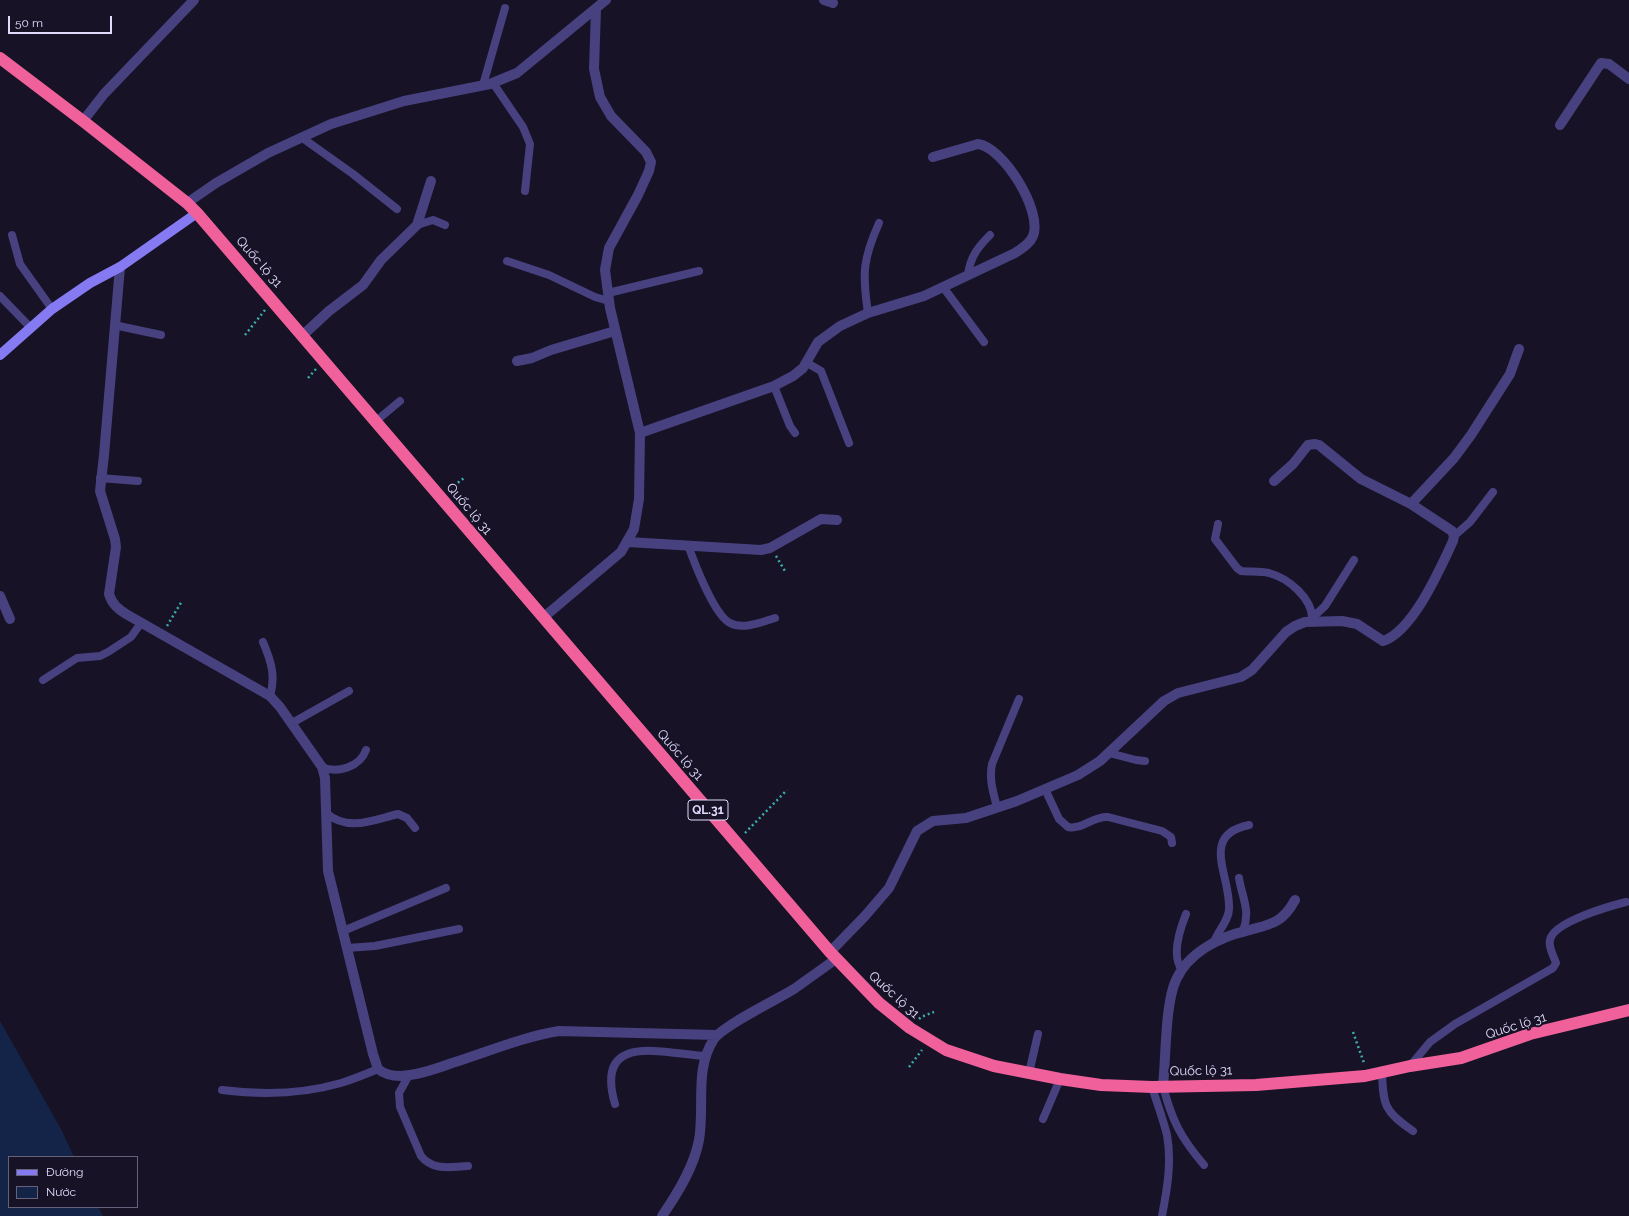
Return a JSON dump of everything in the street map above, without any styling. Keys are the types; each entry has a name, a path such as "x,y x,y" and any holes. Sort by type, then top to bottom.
{"highway":[{"name":"Quốc lộ 31","path":"0,58 83,120 187,203 197,213 833,955 879,1003 910,1028 946,1050 994,1066 1060,1080 1101,1085 1256,1085 1365,1076 1410,1066 1461,1058 1530,1034 1629,1010"}],"street":[{"path":"83,120 104,94 194,0"},
{"path":"187,203 236,171 301,137 359,114 404,101 488,84 516,73 606,0"},
{"path":"544,617 621,552 628,542 636,521 639,499 640,433 615,331 608,297 606,270 609,248 638,195 649,171 651,162 646,152 611,116 600,97 594,70 596,9"},
{"path":"1560,125 1601,63 1609,64 1629,80"},
{"path":"640,433 774,386 793,376 807,363 818,342 840,326 868,312 924,296 1015,253 1026,246 1033,237 1035,220 1029,200 1022,186 1013,174 985,145 978,144 933,157"},
{"path":"303,335 329,311 363,285 381,260 417,225 431,181"},
{"path":"0,355 52,309 90,283 120,266 197,213"},
{"path":"120,266 105,449 100,478 100,496 115,539 116,547 109,594 110,599 118,609 141,623 270,696 292,724 322,767 325,778 328,871 378,1069 388,1074 409,1075 431,1070 537,1035 558,1031 717,1035"},
{"path":"517,361 532,358 551,350 615,331"},
{"path":"1411,504 1454,458 1471,434 1510,374 1519,349"},
{"path":"662,1216 676,1195 693,1160 699,1140 701,1078 705,1056 717,1035 794,989 833,955 889,888 917,831 933,821 966,818 1017,801 1092,767 1164,701 1178,693 1242,677 1252,670 1286,632 1295,626 1312,620 1342,621 1356,624 1375,638 1383,641 1388,639 1408,620 1426,596 1445,560 1454,536 1446,526 1411,504 1361,479 1327,450 1315,444 1308,445 1293,464 1274,481"},
{"path":"628,542 761,550 770,548 822,519 837,520"},
{"path":"0,596 10,619"},
{"path":"1158,1086 1171,996 1176,980 1182,970 1190,960 1214,942 1243,931 1263,926 1284,917 1295,900"}],"lane":[{"path":"505,8 488,84 523,127 530,144 525,191"},
{"path":"301,137 353,174 396,209"},
{"path":"417,225 433,220 445,225"},
{"path":"868,312 864,266 866,255 879,223"},
{"path":"12,235 20,264 52,309"},
{"path":"968,275 972,257 978,247 990,235"},
{"path":"507,261 549,275 595,297 608,297 699,271"},
{"path":"943,287 984,342"},
{"path":"0,296 30,327"},
{"path":"114,325 161,335"},
{"path":"807,363 821,371 849,443"},
{"path":"774,386 790,426 796,433"},
{"path":"376,421 400,401"},
{"path":"100,478 138,481"},
{"path":"1454,536 1470,522 1493,492"},
{"path":"1218,524 1215,539 1237,568 1241,571 1268,573 1288,583 1306,602 1312,620 1326,606 1354,560"},
{"path":"688,545 703,583 722,616 730,623 747,625 775,618"},
{"path":"43,680 77,658 100,656 108,652 131,637 141,623"},
{"path":"263,642 272,667 274,678 270,696"},
{"path":"292,724 349,691"},
{"path":"997,807 990,772 1018,699"},
{"path":"322,767 334,771 349,767 361,759 366,750"},
{"path":"1109,753 1136,760 1145,760"},
{"path":"1045,789 1059,819 1068,827 1079,827 1101,817 1108,817 1162,831 1171,837 1172,842"},
{"path":"326,813 334,820 347,824 379,820 398,814 407,818 415,828"},
{"path":"1214,942 1230,911 1229,896 1220,854 1223,839 1229,832 1236,828 1249,825"},
{"path":"1238,878 1247,912 1247,921 1243,931"},
{"path":"343,931 446,888"},
{"path":"1410,1066 1430,1042 1454,1024 1553,968 1556,963 1550,949 1550,940 1552,934 1559,928 1575,920 1626,902"},
{"path":"1182,970 1177,961 1177,951 1186,914"},
{"path":"347,948 375,946 459,928"},
{"path":"1029,1073 1038,1034"},
{"path":"614,1104 612,1095 612,1066 621,1056 630,1052 645,1052 705,1056"},
{"path":"222,1090 248,1094 291,1092 342,1083 378,1069"},
{"path":"1382,1072 1382,1093 1386,1106 1394,1118 1413,1131"},
{"path":"409,1075 400,1093 400,1107 421,1156 426,1162 433,1166 468,1166"},
{"path":"1043,1120 1060,1080"},
{"path":"1158,1086 1186,1143 1204,1165"},
{"path":"1158,1086 1167,1136 1169,1158 1168,1189 1162,1216"}],"path":[{"path":"245,335 272,299"},
{"path":"443,499 451,487 464,478"},
{"path":"161,635 182,601"},
{"path":"736,842 787,790"},
{"path":"1353,1032 1364,1062 1365,1076"},
{"path":"909,1067 930,1040"}],"water":[{"path":"0,1021 62,1131 74,1156 8,1156 8,1208 99,1208 103,1216 0,1216"}]}
